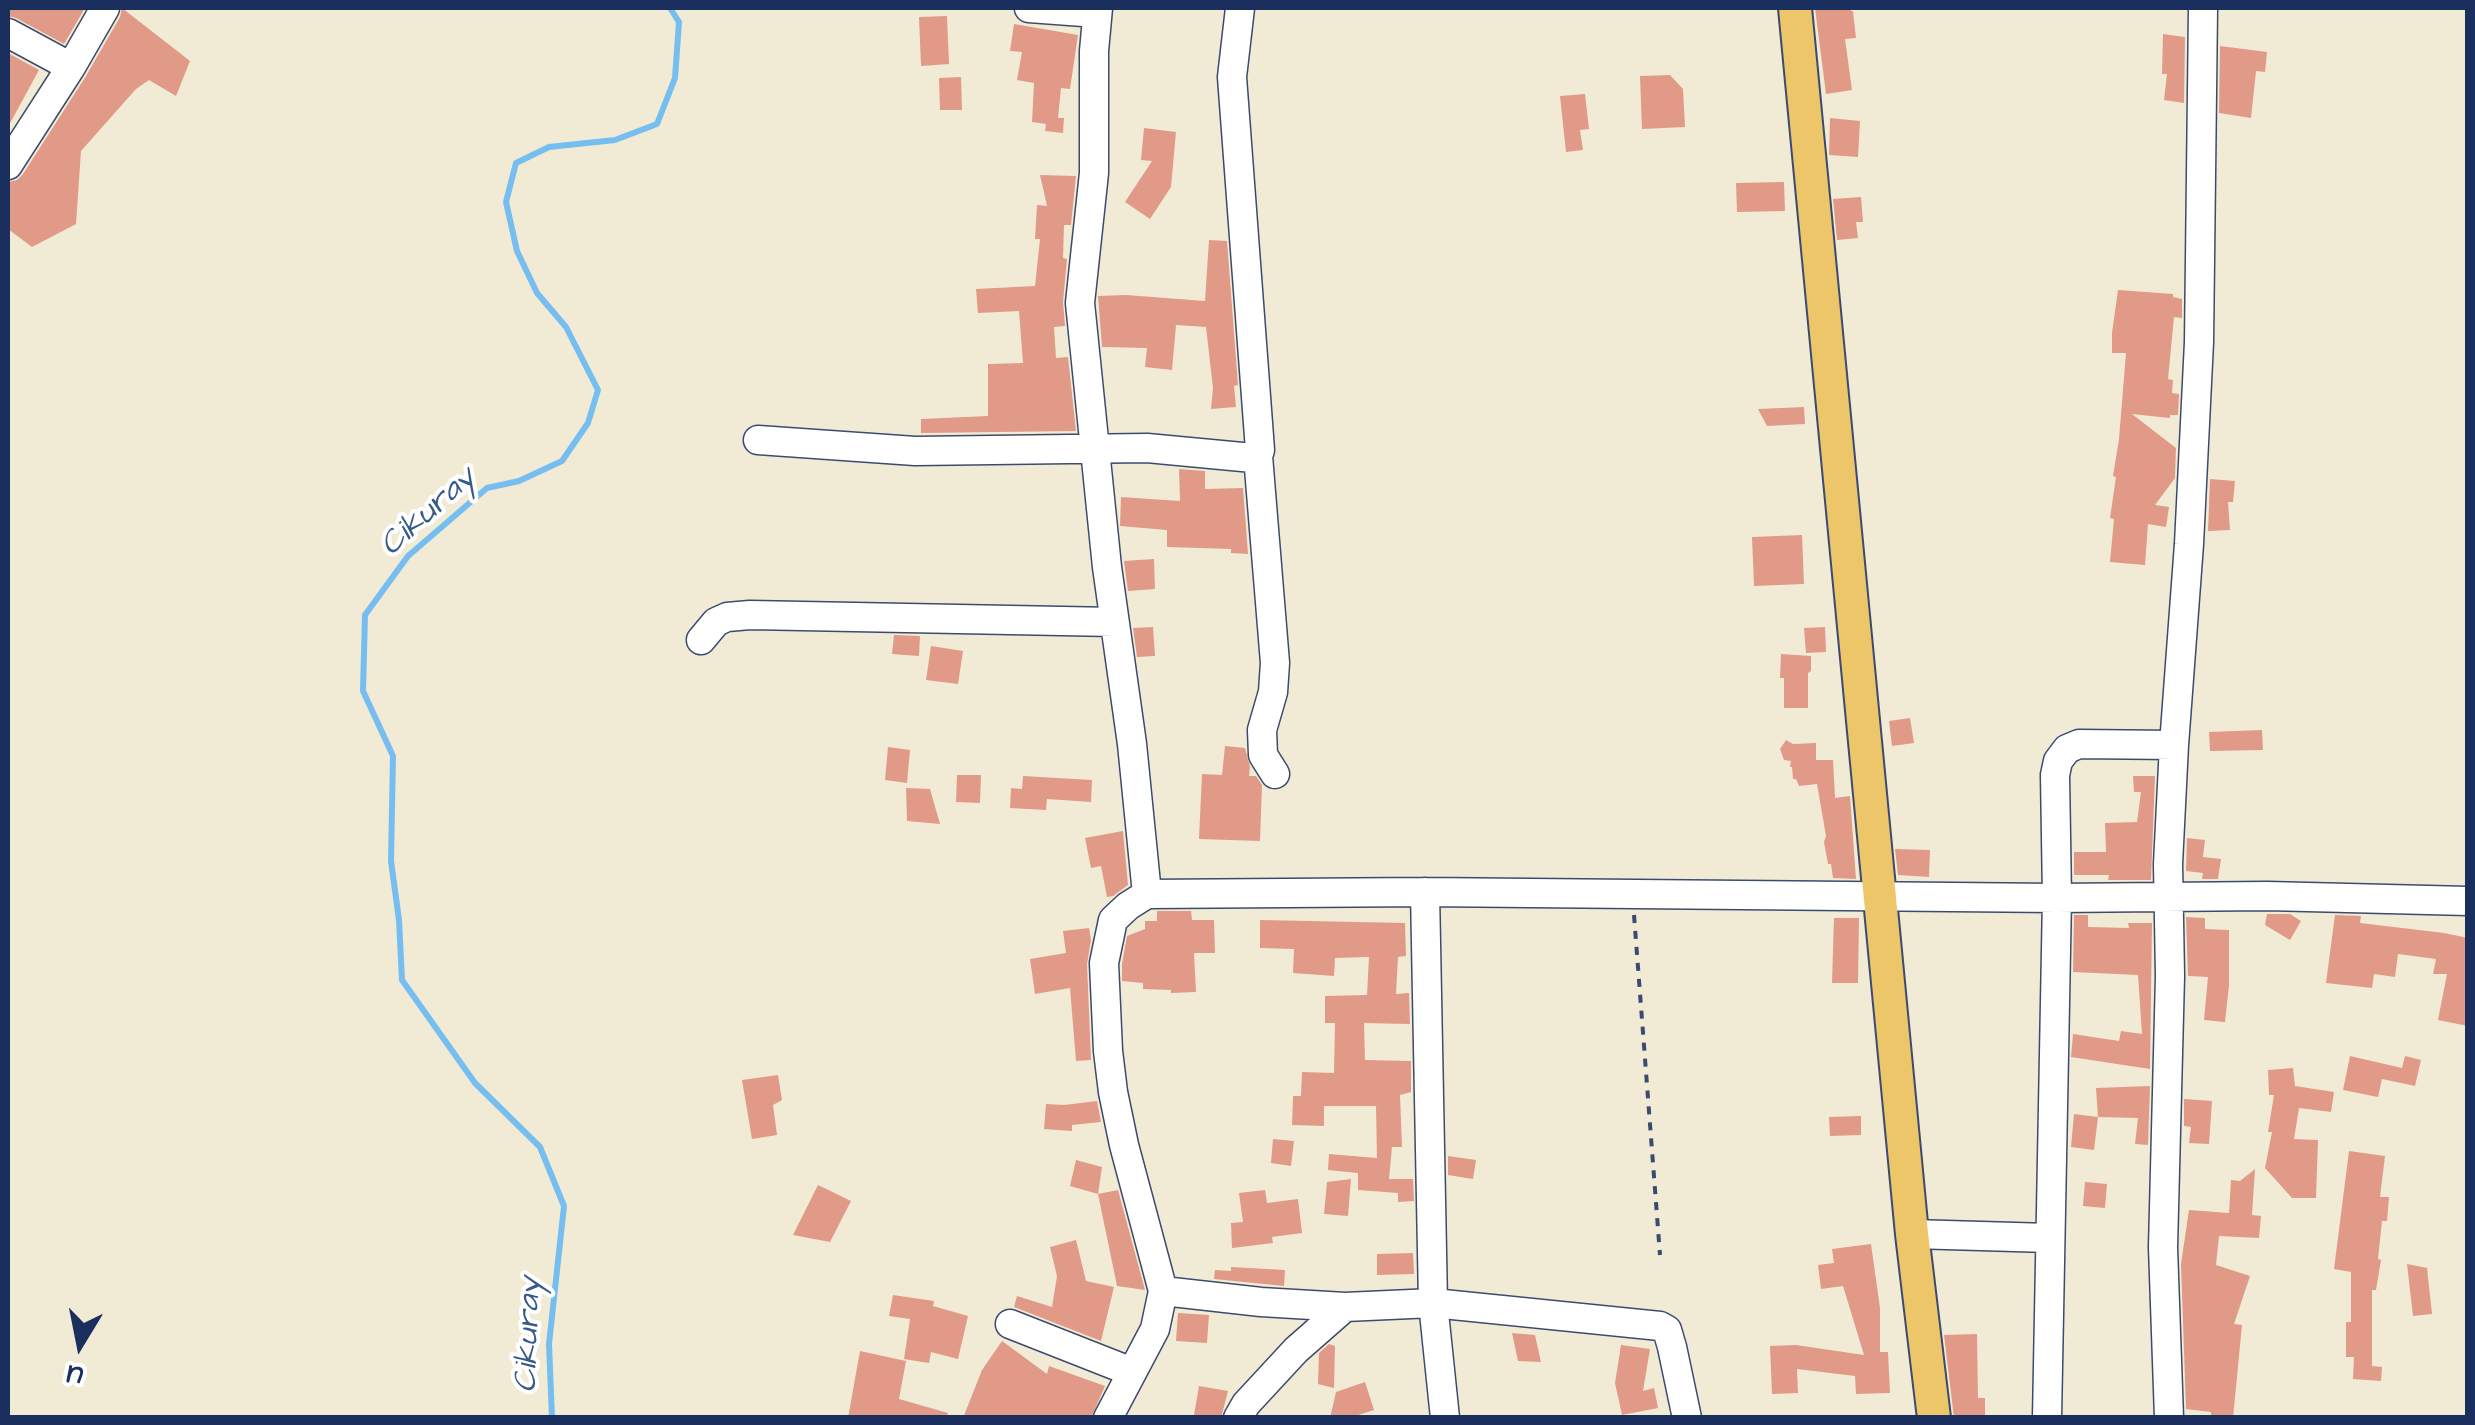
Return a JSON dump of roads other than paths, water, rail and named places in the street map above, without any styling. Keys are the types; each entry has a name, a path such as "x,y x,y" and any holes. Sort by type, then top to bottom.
{"main road":[{"path":"1796,8 1912,1234 1934,1418"}],"street":[{"path":"8,165 105,8"},
{"path":"1030,8 1097,10 1094,173 1080,304 1147,894"},
{"path":"1240,8 1232,76 1275,664 1273,692 1262,730 1263,755 1274,774"},
{"path":"2168,1418 2164,1248 2168,864 2198,342 2203,8"},
{"path":"8,33 72,67"},
{"path":"758,440 914,451 1147,448 1258,456"},
{"path":"700,640 716,622 750,615 1114,622"},
{"path":"2047,1418 2057,898 2055,775 2058,761 2067,749 2079,744 2174,745"},
{"path":"1425,892 1432,1303 1444,1418"},
{"path":"1108,1418 1156,1329 1162,1290 1113,1092 1104,963 1113,920 1147,894 2267,896 2468,901"},
{"path":"1912,1234 2049,1238"},
{"path":"1162,1290 1345,1307 1432,1303 1660,1326 1666,1330 1672,1348 1687,1418"},
{"path":"1238,1418 1296,1350 1345,1307"},
{"path":"1010,1324 1132,1372"}],"waterway":[{"name":"Cikuray","path":"552,1418 549,1344 564,1206 540,1147 475,1083 402,980 391,861 393,756 363,691 365,615 408,556 487,488 519,481 562,461 588,423 598,390 566,327 537,293 517,251 506,202 516,163 549,147 615,140 657,124 675,78 679,22 670,8"}]}
